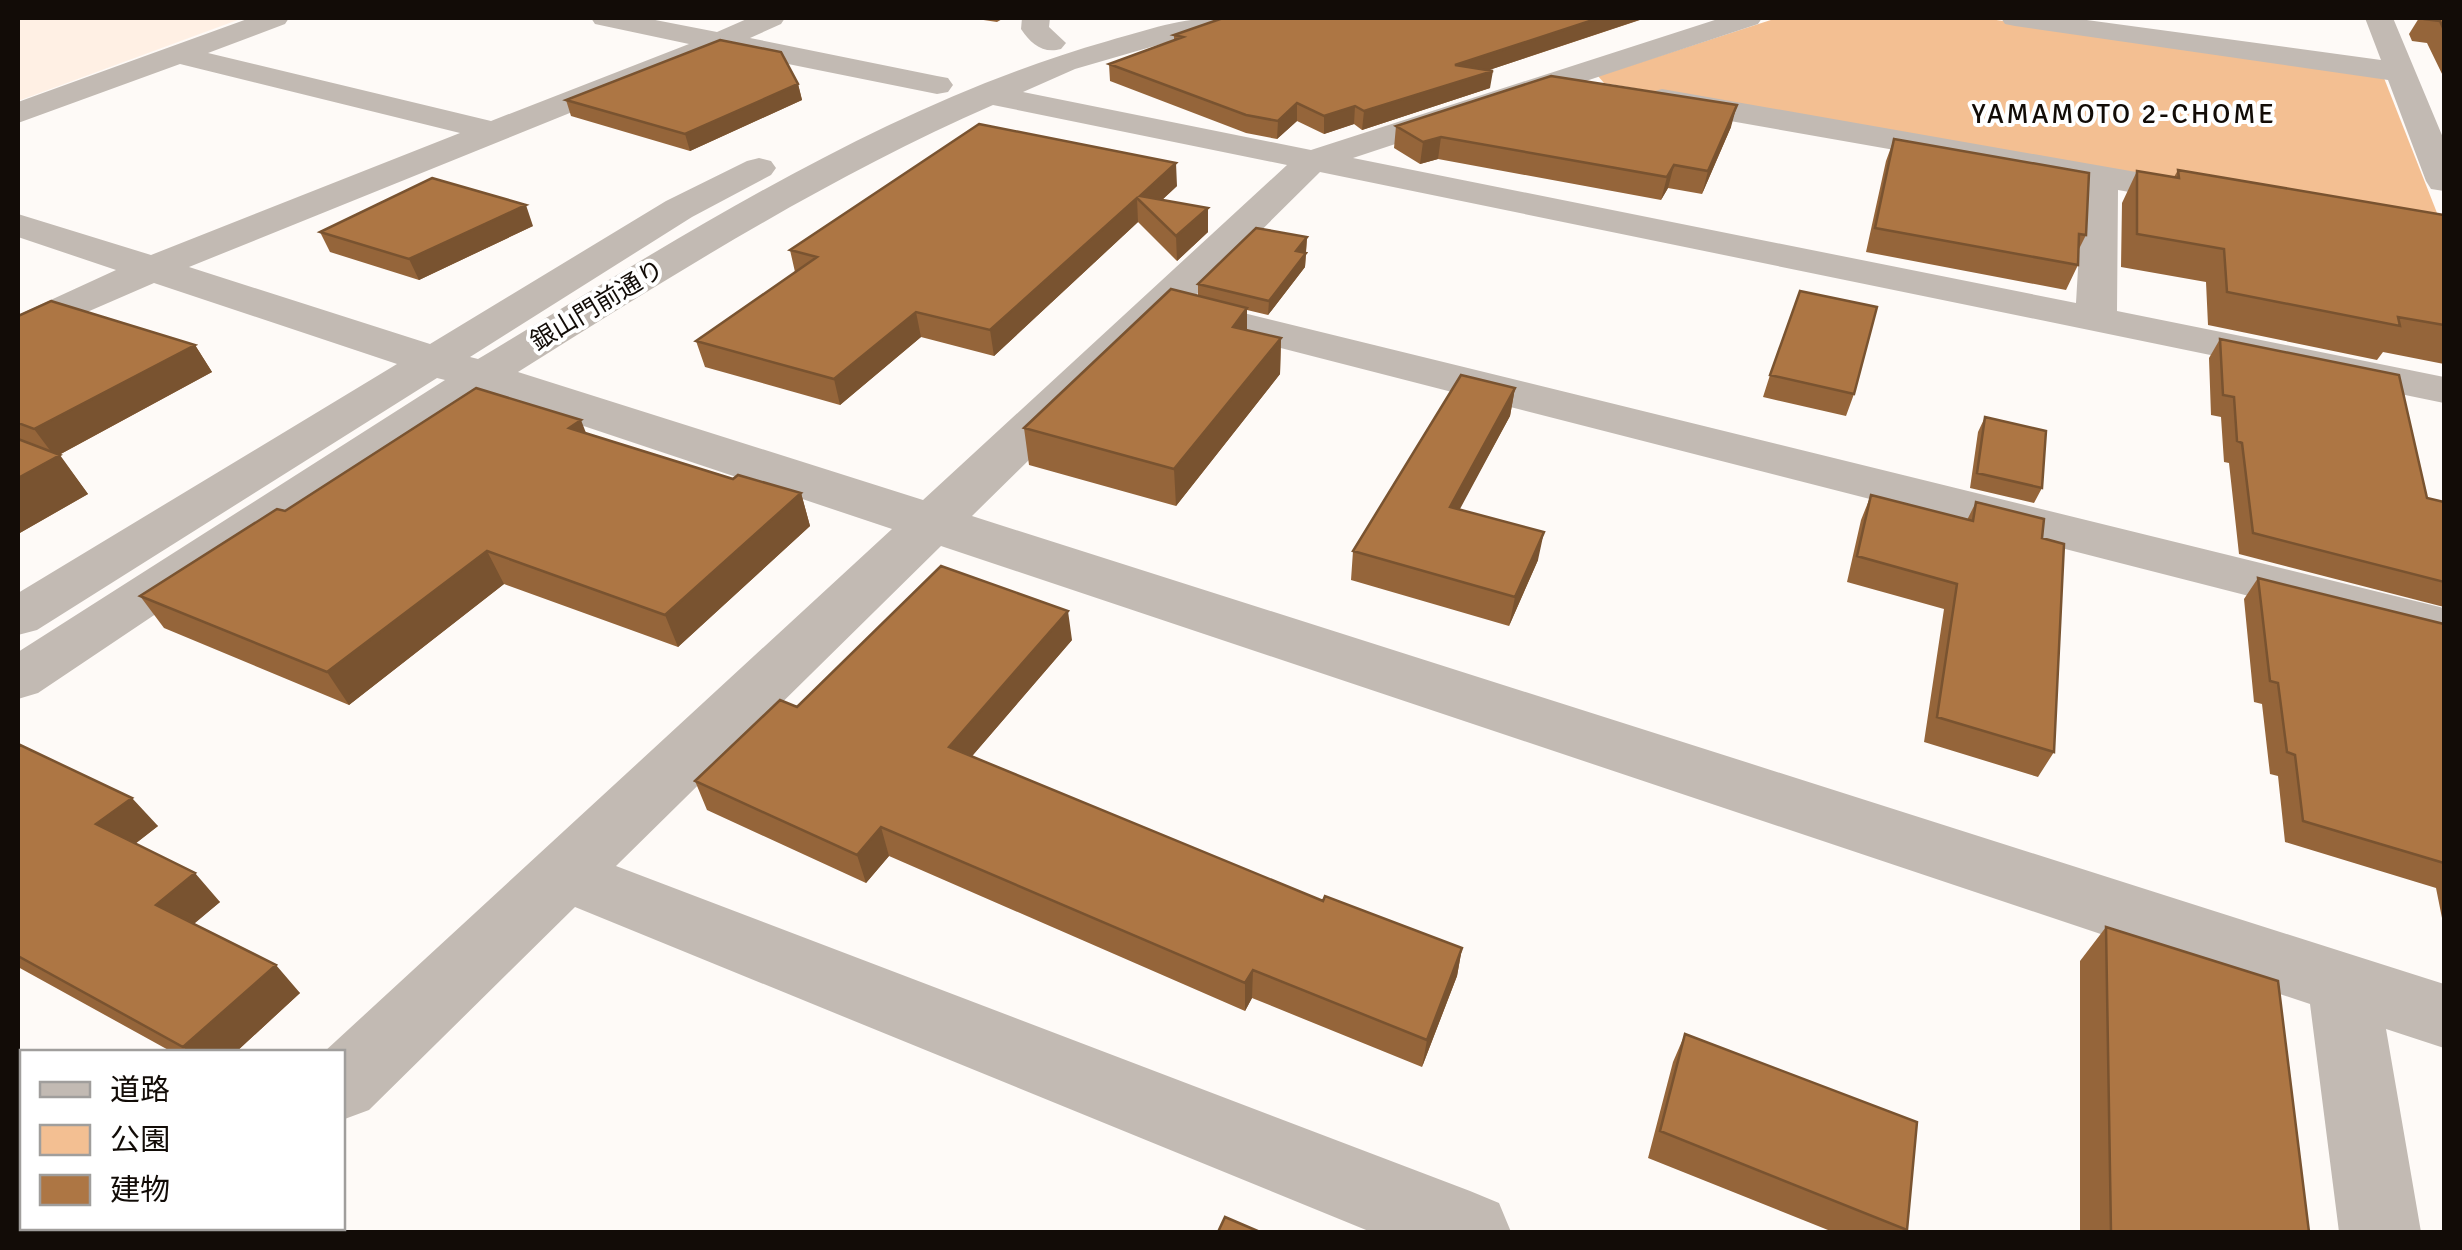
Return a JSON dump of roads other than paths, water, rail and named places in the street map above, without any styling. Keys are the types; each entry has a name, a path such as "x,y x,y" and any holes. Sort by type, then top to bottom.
{"street":[{"path":"18,113 275,18"},
{"path":"605,18 937,85"},
{"path":"18,330 152,269 770,18"},
{"name":"銀山門前通り","path":"18,679 679,209 844,124 1016,52 1043,30 1142,18"},
{"name":"銀山門前通り","path":"18,617 457,368 901,133 1064,63 1220,18"},
{"path":"345,1081 1313,160 1748,18"},
{"path":"2015,18 2399,72"},
{"path":"2413,22 2380,18 2444,182"},
{"path":"176,54 495,132"},
{"path":"1556,80 2234,199"},
{"path":"991,94 2444,390"},
{"path":"2096,319 2100,176"},
{"path":"18,225 2444,1016"},
{"path":"1162,305 2444,627"},
{"path":"564,874 1470,1232"},
{"path":"2343,983 2380,1232"}],"district":[{"name":"YAMAMOTO 2-CHOME","path":"2124,114"}]}
